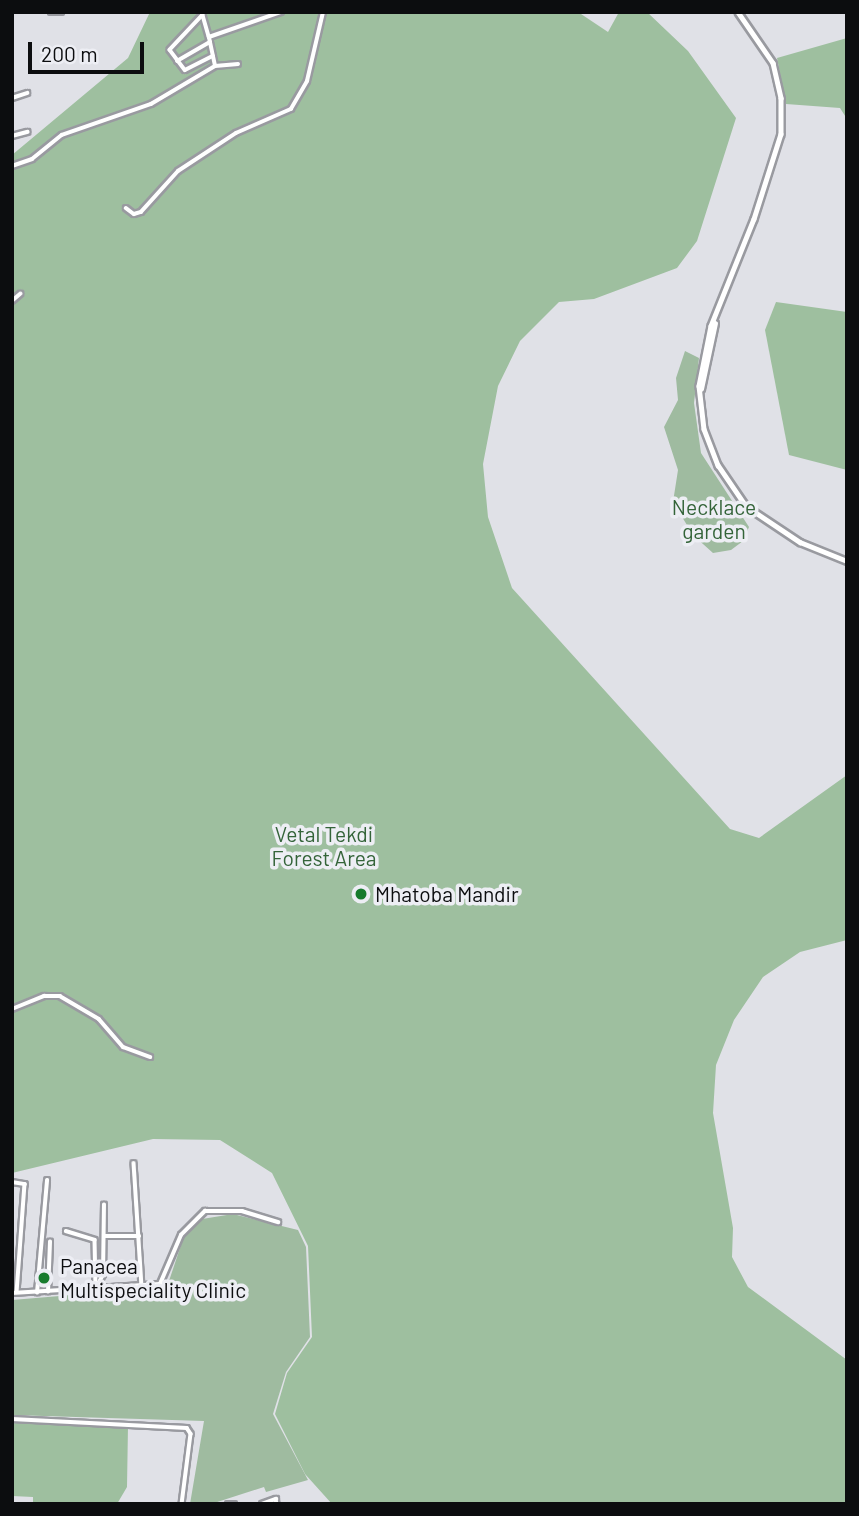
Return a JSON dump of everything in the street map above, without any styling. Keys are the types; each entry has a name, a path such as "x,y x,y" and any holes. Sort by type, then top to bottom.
{"main road":[{"path":"738,12 773,63 781,97 781,134 715,323 701,390 709,447 739,498 784,533 847,561"}],"street":[{"path":"51,12 61,12"},
{"path":"177,61 210,40 281,12"},
{"path":"126,208 134,214 141,212 185,166 236,134 291,108 307,81 323,12"},
{"path":"213,56 187,70 177,61 170,46 203,14 210,40 215,66"},
{"path":"12,166 32,159 62,135 151,104 215,66 238,64"},
{"path":"12,98 27,93"},
{"path":"12,136 27,132"},
{"path":"12,301 20,294"},
{"path":"12,1009 44,996 60,996 99,1020 123,1047 150,1057"},
{"path":"134,1163 142,1287"},
{"path":"37,1293 47,1180"},
{"path":"12,1182 25,1184 14,1293 142,1287 164,1282 181,1235 200,1213 221,1208 278,1222"},
{"path":"96,1288 103,1275 104,1205"},
{"path":"66,1231 95,1240 96,1288"},
{"path":"104,1236 139,1236"},
{"path":"48,1292 50,1242"},
{"path":"12,1419 187,1428 191,1434 182,1504"},
{"path":"262,1504 276,1499 277,1504"},
{"path":"229,1504 234,1504"}],"green space":[{"name":"Vetal Tekdi Forest Area","path":"150,12 578,12 608,32 619,12 647,12 688,51 736,118 697,241 677,268 594,299 559,302 520,341 498,386 483,464 488,517 512,588 730,829 759,838 847,775 847,940 800,952 763,977 734,1020 716,1065 713,1113 733,1228 732,1257 748,1287 847,1360 847,1504 332,1504 305,1474 275,1414 287,1373 312,1337 308,1246 272,1173 220,1140 153,1139 12,1173 12,155 128,58"},
{"path":"847,38 847,119 840,108 786,104 777,58"},
{"path":"776,302 847,312 847,470 789,455 765,330"},
{"name":"Necklace garden","path":"685,351 699,358 694,403 701,453 749,527 743,541 731,550 713,553 693,535 673,502 678,470 664,427 678,400 676,378"},
{"path":"233,1214 298,1230 306,1247 310,1337 286,1372 273,1414 308,1480 266,1492 264,1487 211,1504 190,1504 204,1421 12,1415 12,1300 167,1287 183,1239 196,1220"},
{"path":"12,1423 128,1426 127,1487 117,1504 33,1504 33,1497 12,1496"}],"place":[{"name":"Mhatoba Mandir","path":"361,894"},
{"name":"Panacea Multispeciality Clinic","path":"44,1278"}]}
